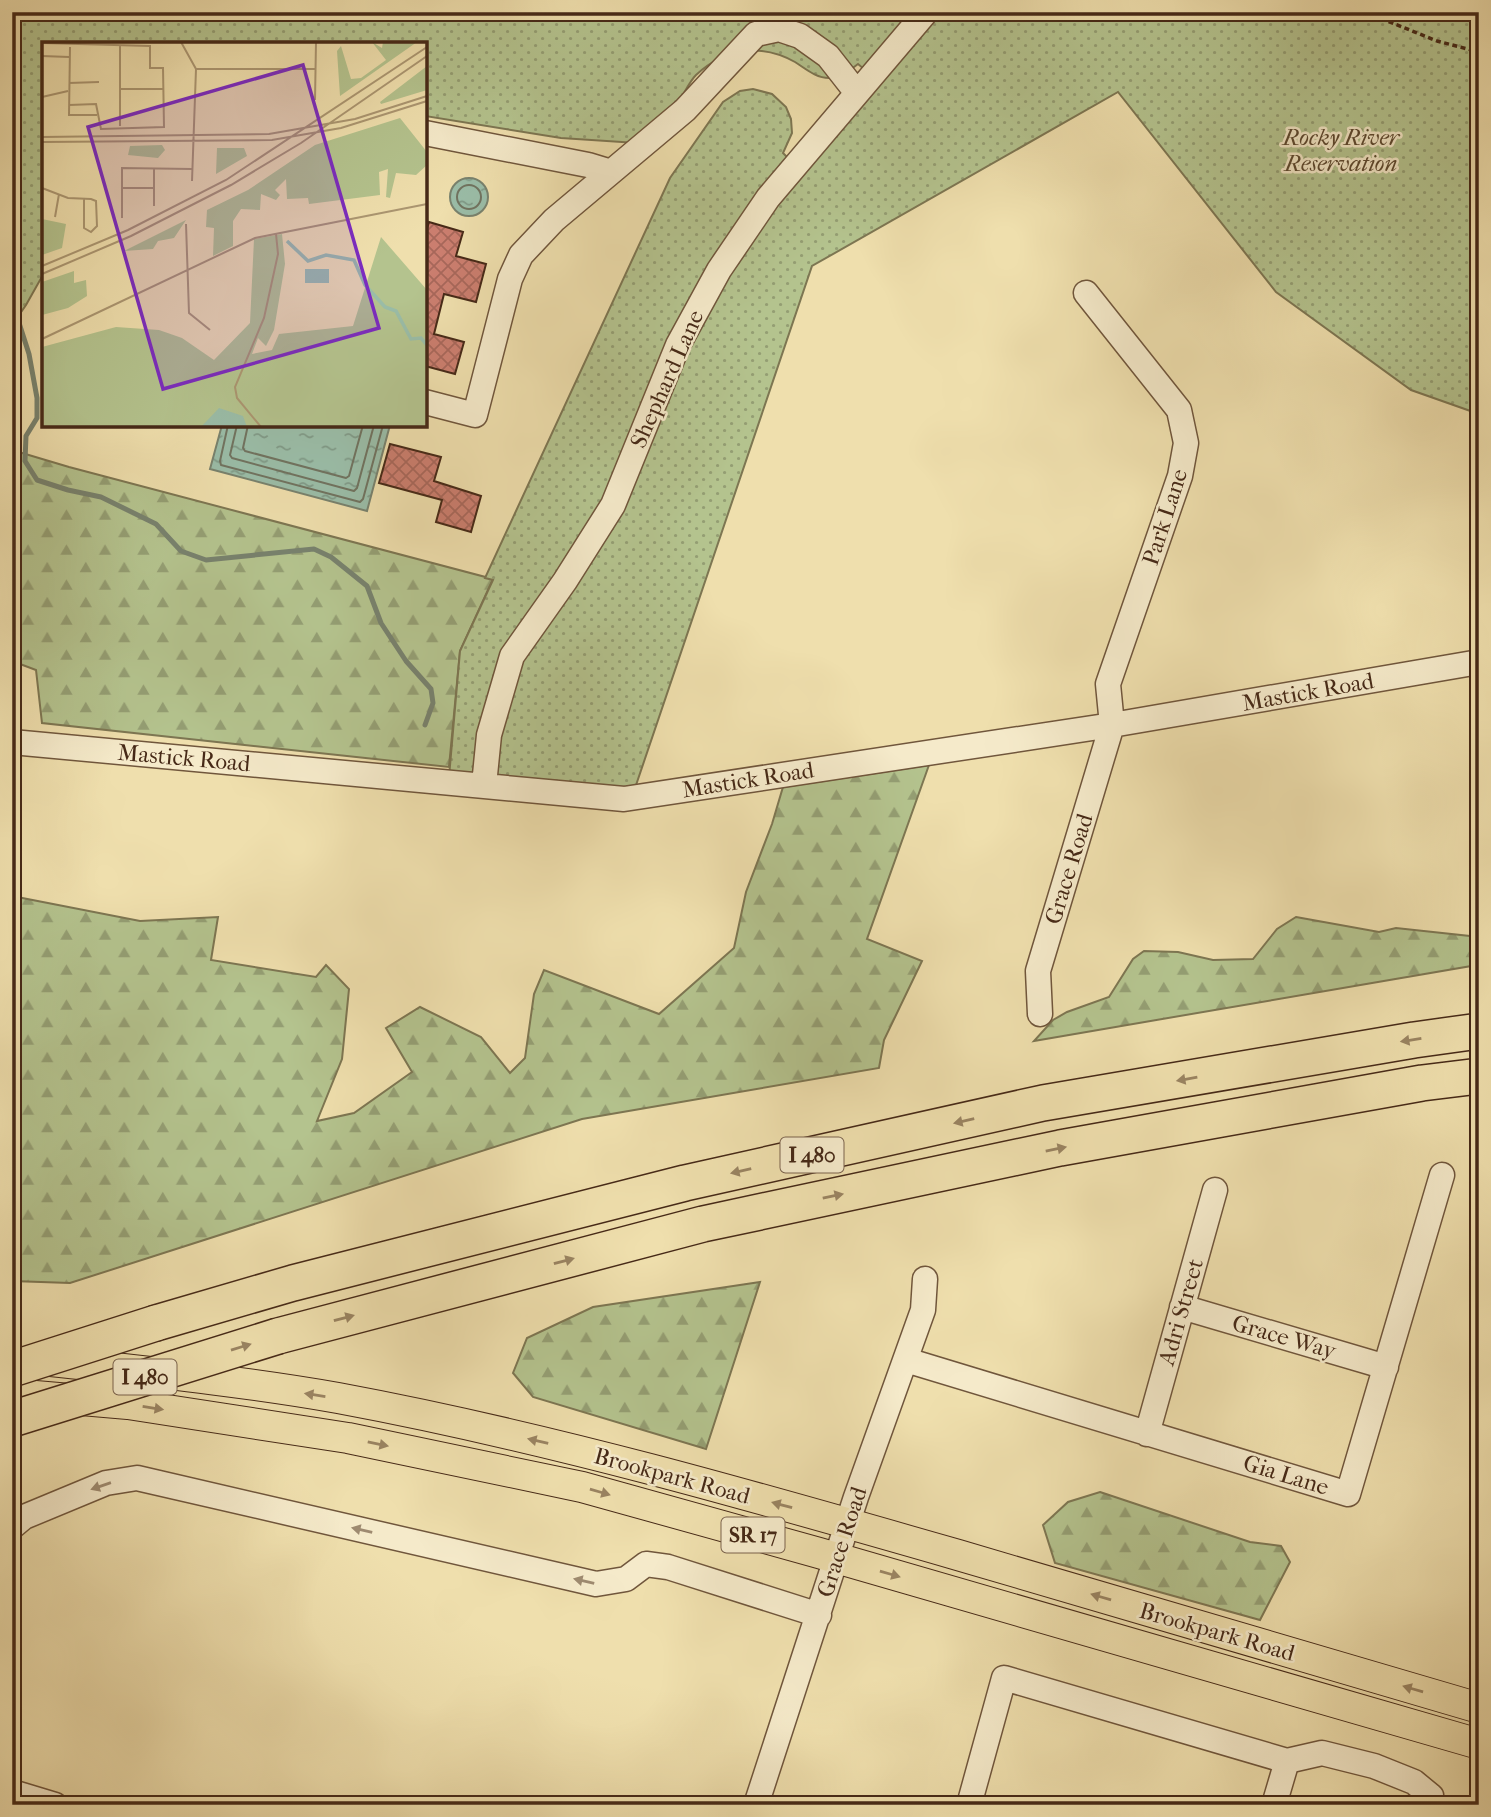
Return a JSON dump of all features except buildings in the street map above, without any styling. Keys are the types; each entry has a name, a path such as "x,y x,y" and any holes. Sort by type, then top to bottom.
{"highway":[{"name":"I 480","path":"12,1369 156,1323 305,1280 685,1183 1043,1103 1479,1031"},
{"name":"I 480","path":"12,1419 278,1336 703,1224 1060,1148 1422,1083 1479,1076"}],"main road":[{"name":"Brookpark Road","path":"12,1357 239,1383 337,1398 608,1457 848,1523 1479,1708"},
{"name":"Brookpark Road","path":"12,1394 128,1404 348,1438 582,1487 1479,1744"}],"street":[{"name":"Shephard Lane","path":"484,785 489,735 512,656 565,581 613,505 678,345 719,270 768,198 926,12"},
{"path":"427,403 475,415 510,279 521,255 554,220 685,110 756,34 779,29 800,36 828,56 857,93"},
{"path":"427,133 588,165 611,172"},
{"name":"Park Lane","path":"1086,293 1179,410 1186,443 1180,476 1108,684 1112,725"},
{"name":"Mastick Road","path":"12,742 625,799 1112,725 1479,663"},
{"name":"Grace Road","path":"1040,1014 1038,971 1112,725"},
{"name":"Gia Lane","path":"906,1360 1348,1494 1442,1175"},
{"name":"Adri Street","path":"1147,1434 1215,1190"},
{"name":"Grace Road","path":"756,1805 848,1523 923,1310 925,1279"},
{"name":"Grace Way","path":"1182,1307 1386,1367"},
{"path":"12,1527 24,1517 106,1483 137,1478 596,1584 626,1579 646,1564 668,1567 819,1615"},
{"path":"969,1805 1004,1678 1287,1761 1322,1753 1374,1766 1414,1782 1431,1796 1429,1805"},
{"path":"1274,1805 1287,1761"},
{"path":"12,1792 55,1805"}],"path":[{"path":"561,12 570,12"},
{"path":"1365,12 1437,41 1479,52"}],"green space":[{"name":"Rocky River Reservation","path":"12,12 1479,12 1479,414 1411,390 1276,292 1118,92 812,266 633,794 449,777 460,651 493,580 485,578 670,178 723,102 740,91 753,89 772,94 786,107 791,119 792,133 783,153 788,158 864,69 858,64 841,75 824,78 769,52 744,51 731,54 707,66 694,77 652,144 561,138 427,116 427,42 42,42 42,277 12,325"},
{"path":"12,450 493,579 460,651 449,767 42,723 36,670 12,661"},
{"path":"929,765 867,939 922,961 884,1040 879,1068 582,1119 70,1283 12,1281 12,896 140,921 218,917 211,960 316,977 326,965 349,989 342,1059 317,1121 354,1113 412,1072 386,1028 420,1007 481,1037 510,1073 525,1058 534,994 544,970 659,1014 734,948 746,892 783,787"},
{"path":"1296,917 1379,932 1396,928 1470,936 1479,941 1479,963 1034,1041 1053,1020 1109,997 1133,959 1144,951 1178,952 1213,960 1253,959 1277,929"},
{"path":"760,1282 706,1449 533,1397 513,1373 527,1338 593,1307"},
{"path":"1100,1492 1250,1542 1281,1546 1290,1562 1260,1620 1055,1563 1043,1525 1068,1502"}],"water":[{"path":"469,178 482,184 488,197 482,210 469,216 456,210 450,197 456,184"},
{"path":"221,427 389,427 367,511 210,469"}],"waterway":[{"path":"12,301 29,354 37,398 37,418 26,436 25,461 37,480 101,497 156,524 181,551 206,560 314,549 331,557 367,586 381,623 406,661 431,689 433,703 425,725"}]}
